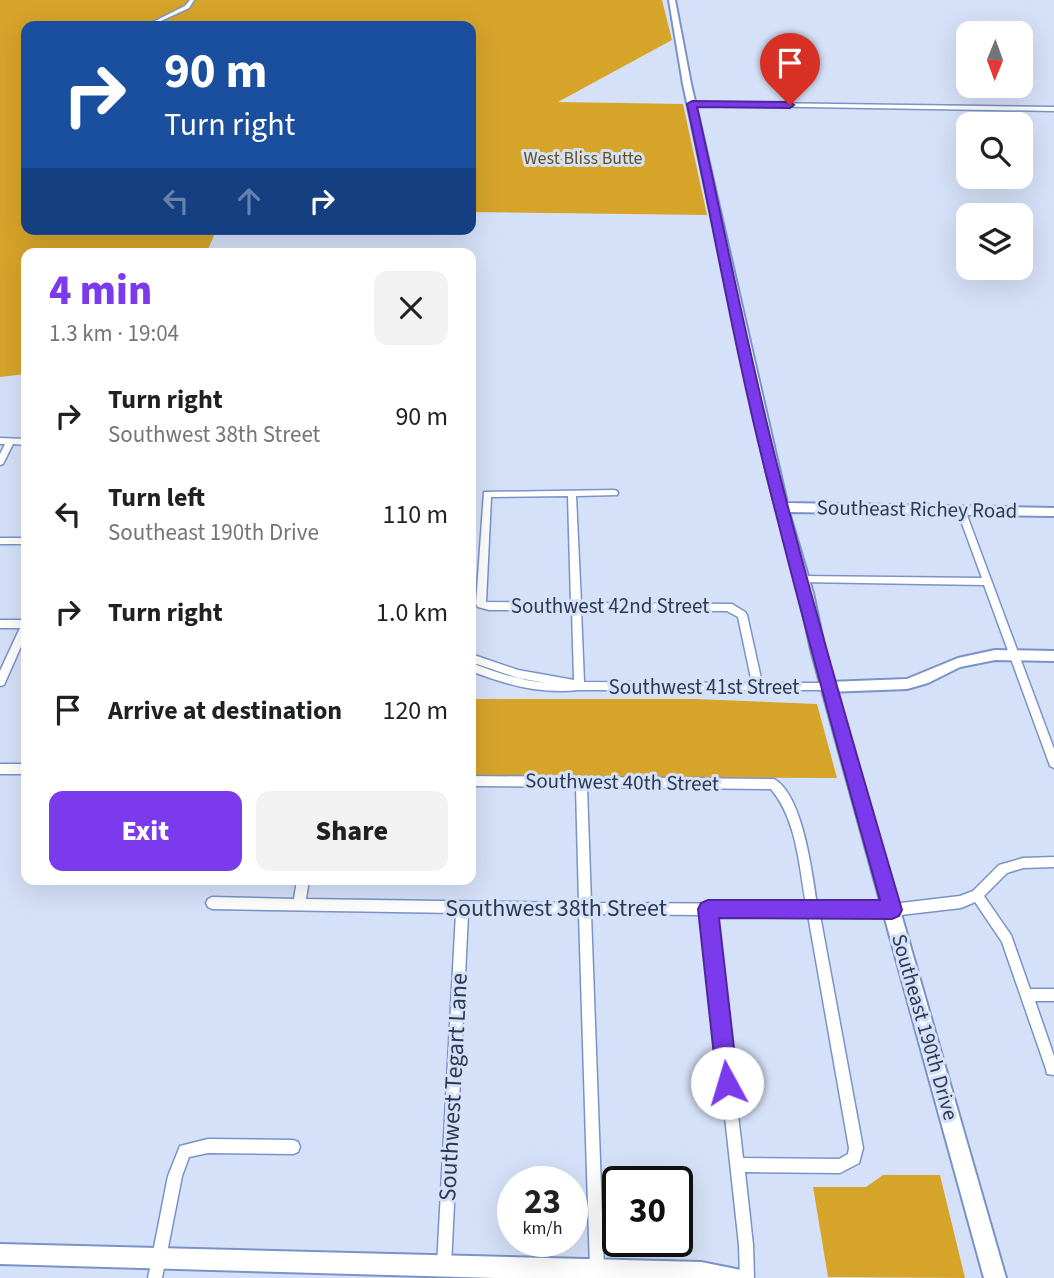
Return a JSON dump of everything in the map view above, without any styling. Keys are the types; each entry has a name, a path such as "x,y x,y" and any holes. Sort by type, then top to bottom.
{"main road":[{"name":"Southeast 190th Drive","path":"672,0 692,104 781,507 802,579 828,687 995,1278"},
{"name":"Southeast Richey Road","path":"781,507 1054,512"},
{"path":"0,1254 157,1268 597,1270 701,1273 733,1278"}],"street":[{"path":"158,21 180,11 192,0"},
{"path":"692,104 1054,109"},
{"path":"0,441 21,442"},
{"path":"0,462 11,441"},
{"path":"579,685 572,493 614,493"},
{"name":"Southwest 42nd Street","path":"572,493 487,494 482,605 729,607 738,610 742,615 758,687"},
{"path":"961,510 1054,762"},
{"path":"0,541 21,541"},
{"path":"802,579 988,582"},
{"path":"0,624 21,624"},
{"path":"0,682 21,635"},
{"path":"828,687 907,684 971,659 1014,655 1054,656"},
{"name":"Southwest 41st Street","path":"476,660 518,674 579,685 828,687"},
{"name":"Southwest 41st Street","path":"476,669 501,679 534,687 558,689 579,685"},
{"path":"0,769 21,769"},
{"name":"Southwest 40th Street","path":"476,781 774,784 793,816 813,910"},
{"path":"581,782 597,1270"},
{"name":"Southwest 38th Street","path":"212,903 462,908 892,910 942,906 977,895 1003,869 1023,863 1054,862"},
{"path":"299,905 302,885"},
{"path":"977,895 1007,939 1052,1069"},
{"name":"Southwest Tegart Lane","path":"449,1270 462,908"},
{"path":"708,909 747,1278"},
{"path":"737,1165 839,1166 854,1158 855,1139 813,910"},
{"path":"1028,995 1054,995"},
{"path":"157,1268 175,1177 185,1151 208,1146 293,1147"}],"green space":[{"name":"West Bliss Butte","path":"0,0 662,0 672,40 558,102 683,104 707,215 476,212 476,21 21,21 21,235 214,235 209,248 21,248 21,375 0,377"},
{"path":"476,699 695,699 817,704 837,778 476,777"},
{"path":"883,1175 940,1175 965,1278 828,1277 813,1187 866,1187"}],"route":[{"path":"727,1083 708,909 892,910 818,650 806,593 774,480 692,104 790,105"}]}
